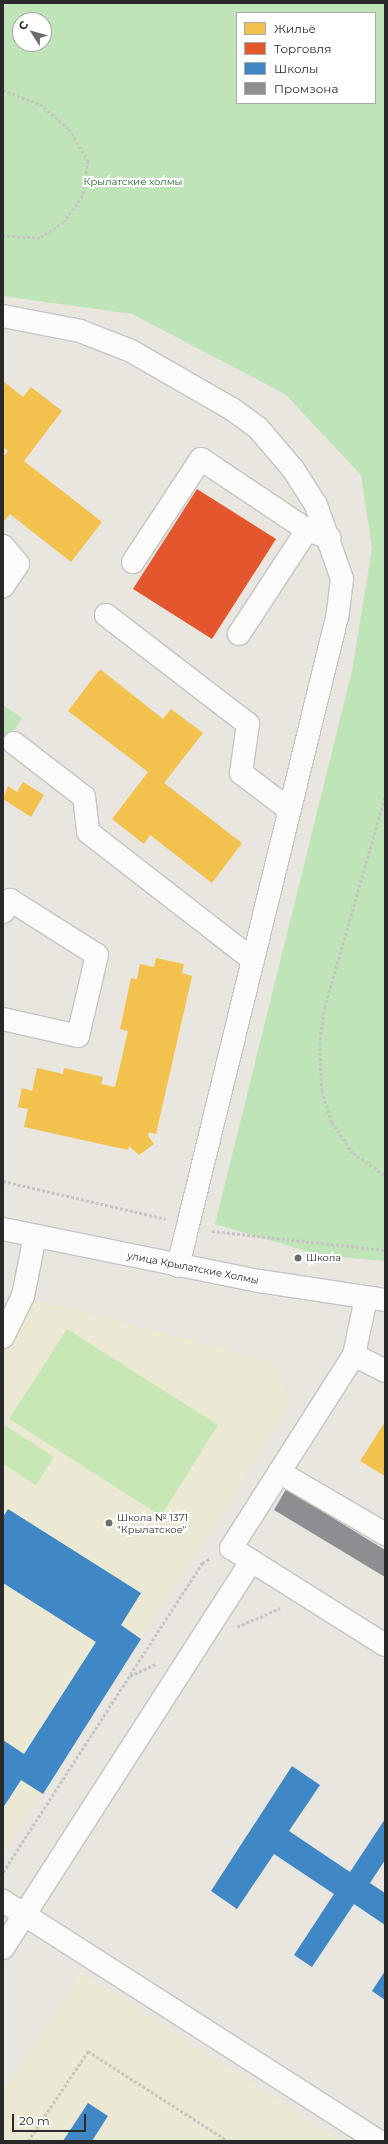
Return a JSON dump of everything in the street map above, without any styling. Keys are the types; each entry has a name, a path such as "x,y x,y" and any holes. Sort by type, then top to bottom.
{"street":[{"path":"3,316 80,331 131,351 232,408 258,428 293,469 316,505 330,538 342,579 337,618 178,1266"},
{"path":"133,562 201,459 306,530 330,538"},
{"path":"239,634 306,530"},
{"path":"3,546 18,564 3,586"},
{"path":"106,615 248,724 241,773 290,810"},
{"path":"14,743 84,797 88,832 253,960"},
{"path":"3,912 10,900 97,954 78,1036 3,1019"},
{"name":"улица Крылатские Холмы","path":"3,1229 178,1266 376,1299"},
{"path":"3,1337 23,1296 35,1236"},
{"path":"376,1299 354,1355 231,1548 385,1645"},
{"path":"354,1355 385,1371"},
{"path":"279,1472 385,1534"},
{"path":"3,1948 251,1561"},
{"path":"3,1901 378,2141"}],"path":[{"path":"3,90 40,104 68,129 88,161 83,196 64,222 40,238 3,236"},
{"path":"385,798 325,1007 320,1043 322,1091 332,1122 353,1153 372,1168 385,1175"},
{"path":"3,1872 202,1563 231,1548"},
{"path":"28,2141 88,2051 228,2141"}],"shaded area":[{"name":"Школа № 1371 \"Крылатское\"","path":"11,1293 274,1362 289,1407 3,1854 3,1313"},
{"path":"81,1972 340,2141 3,2141 3,2091"}],"green space":[{"name":"Крылатские холмы","path":"3,3 385,3 385,1261 320,1255 215,1224 352,671 372,548 361,475 285,394 132,314 3,296"},
{"path":"3,705 22,718 3,748"},
{"path":"67,1329 218,1425 161,1516 9,1419"},
{"path":"3,1424 54,1457 36,1485 3,1464"}],"building: Жильё":[{"path":"3,381 23,397 31,387 62,411 24,461 102,522 71,562 10,514 3,522 3,457 8,451 3,447"},
{"path":"100,669 163,719 171,709 203,733 164,783 242,843 212,883 150,835 144,844 112,819 148,772 68,711"},
{"path":"23,782 44,795 31,817 3,799 8,786 17,792"},
{"path":"156,958 184,964 182,973 192,976 156,1134 149,1132 148,1136 154,1144 139,1155 129,1146 128,1150 24,1127 28,1109 18,1107 22,1088 32,1091 37,1068 63,1074 64,1068 103,1077 101,1084 115,1087 128,1031 120,1029 131,978 137,979 140,964 154,967"},
{"path":"385,1422 385,1476 360,1461"}],"building: Торговля":[{"path":"197,489 276,539 212,639 133,589"}],"building: Школы":[{"path":"8,1509 141,1593 121,1625 141,1639 43,1794 21,1780 3,1808 3,1740 24,1754 96,1642 3,1583 3,1517"},
{"path":"292,1766 320,1785 289,1831 350,1872 385,1819 385,1860 370,1883 385,1893 385,1925 354,1904 312,1967 294,1955 334,1894 274,1854 237,1909 211,1891"},
{"path":"385,1971 385,2000 372,1991"},
{"path":"88,2103 108,2116 92,2141 63,2141"}],"building: Промзона":[{"path":"286,1489 385,1550 385,1577 274,1510"}],"place":[{"name":"Школа","path":"298,1258"},
{"name":"Школа № 1371 \"Крылатское\"","path":"109,1523"}]}
